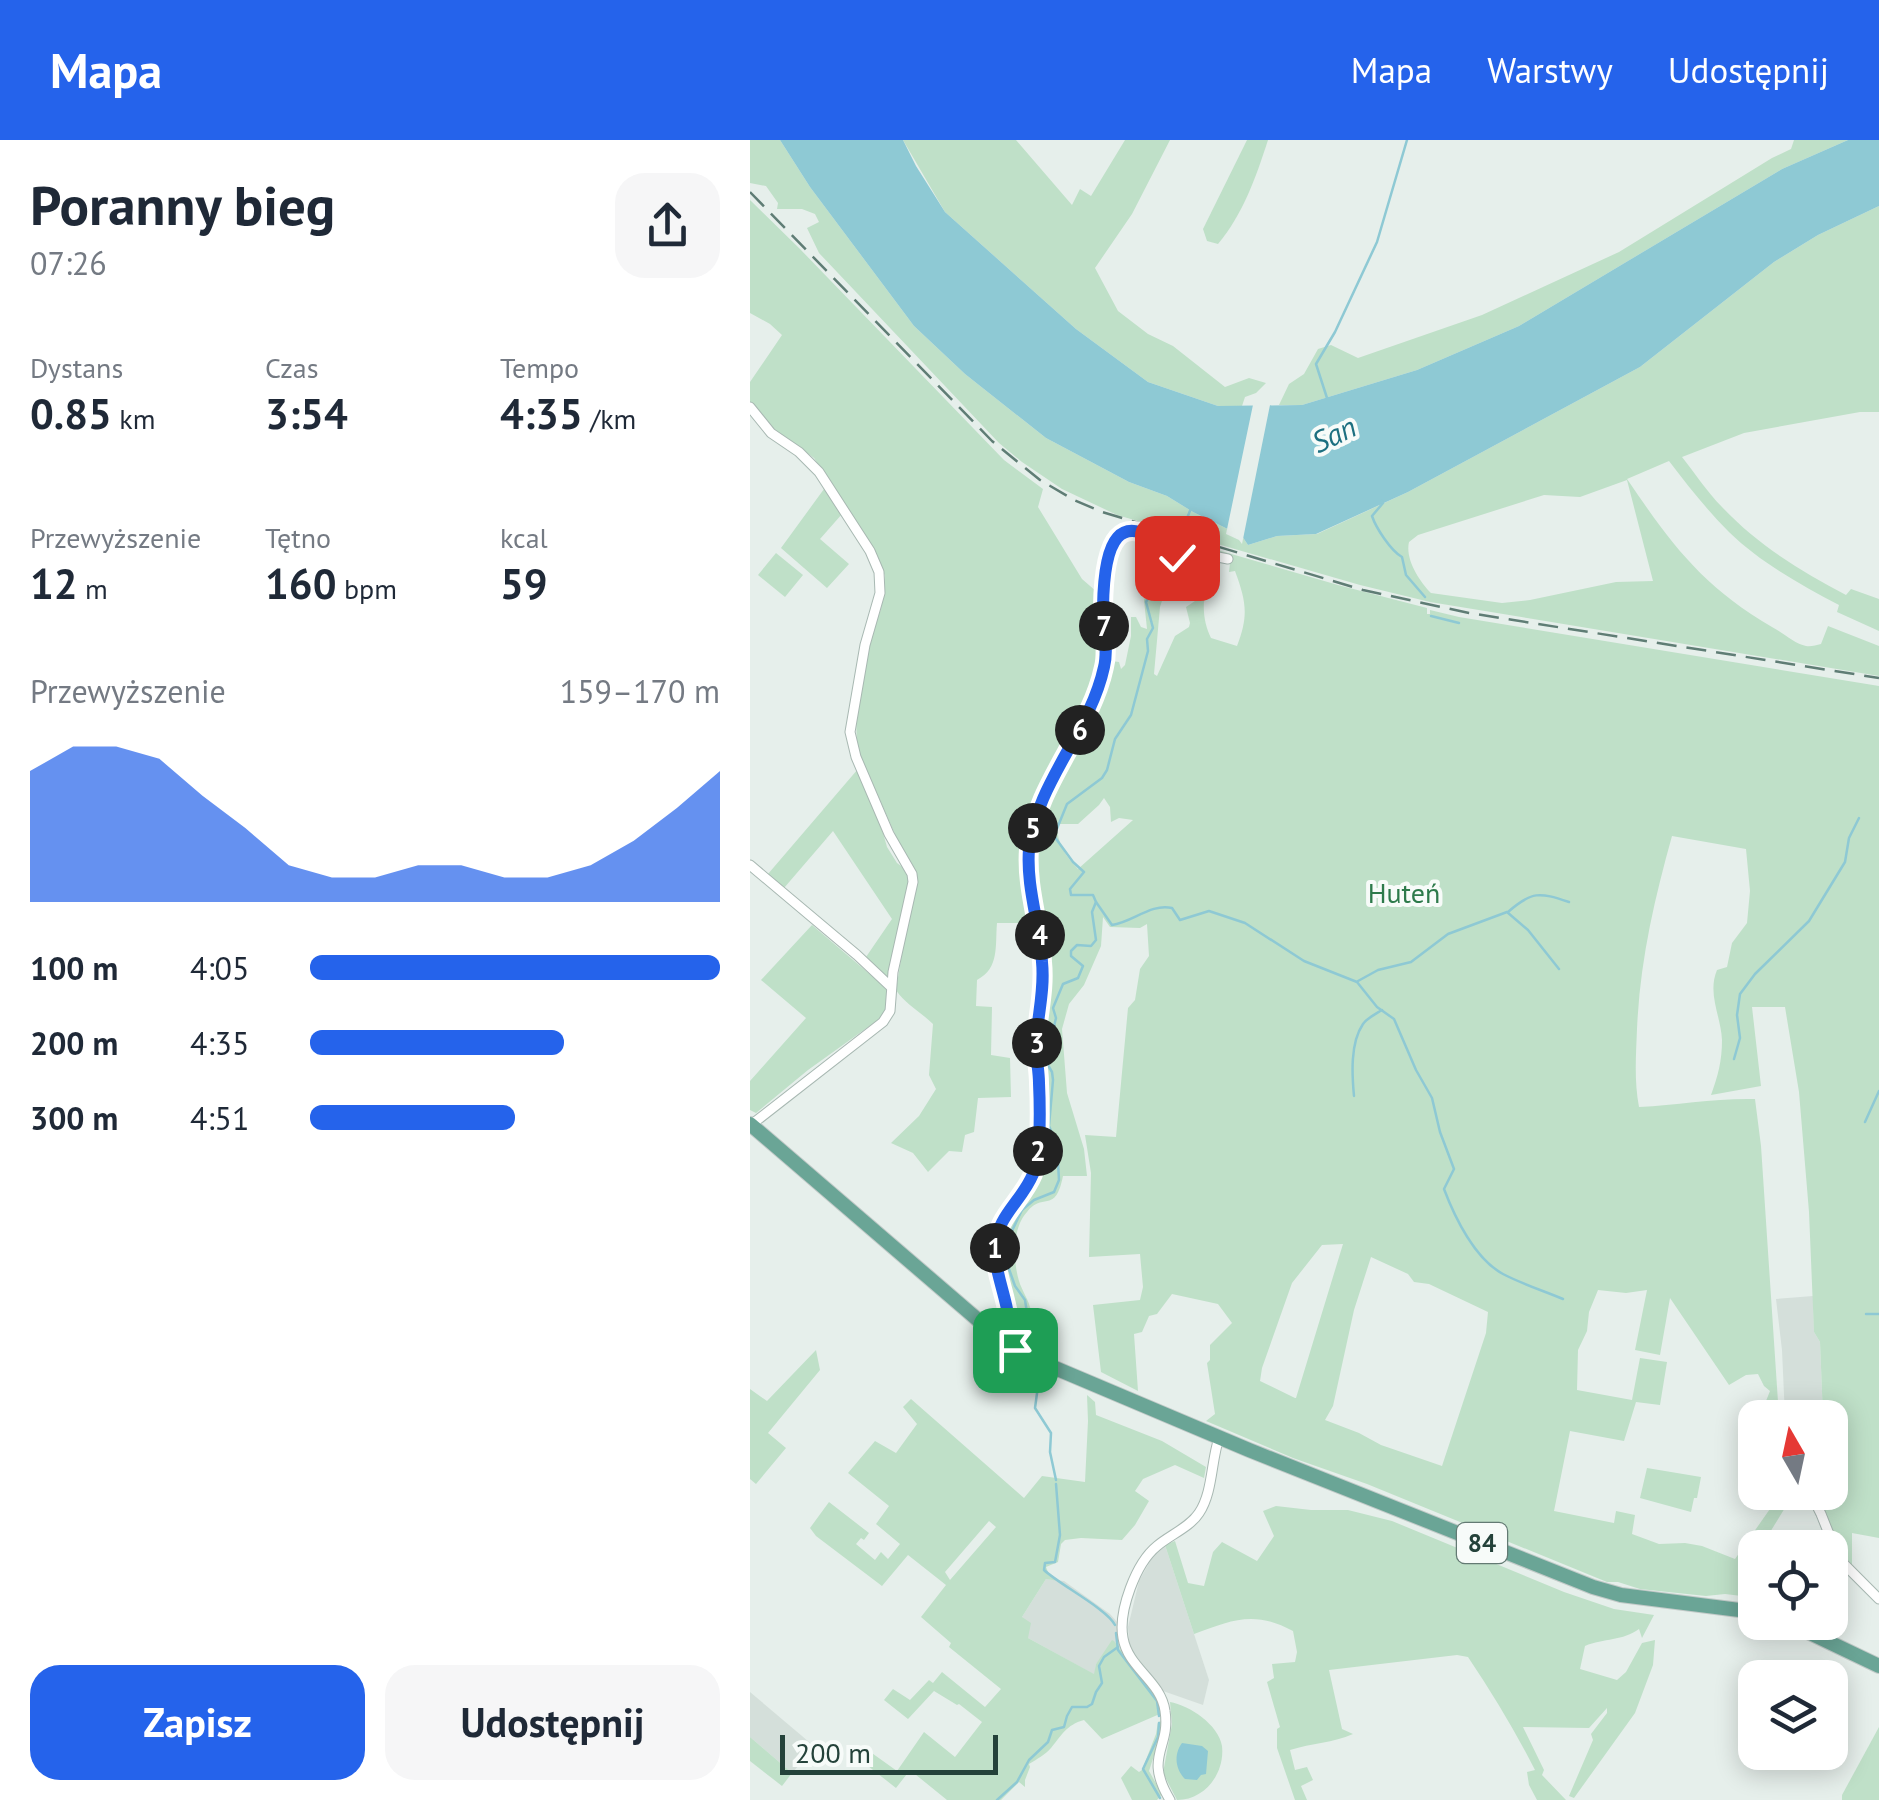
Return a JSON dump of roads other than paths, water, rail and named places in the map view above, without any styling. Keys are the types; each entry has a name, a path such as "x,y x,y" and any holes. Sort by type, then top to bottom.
{"main road":[{"name":"84","path":"750,1124 1006,1344 1035,1360 1218,1438 1598,1588 1738,1610"},
{"path":"1825,1640 1879,1666"}],"street":[{"path":"750,407 771,433 800,452 819,472 870,551 879,572 880,593 865,645 850,732 856,756 890,834 912,874 890,987 890,1011 883,1022 750,1124"},
{"path":"1006,1344 1010,1330 996,1270 995,1242 1006,1214 1033,1175 1038,1144 1036,1050 1044,982 1028,874 1034,826 1046,792 1098,690 1106,655 1103,608 1109,553 1120,533 1131,530 1154,537 1180,560 1204,554 1228,560"},
{"path":"750,865 890,987"},
{"path":"1170,1800 1160,1785 1156,1767 1166,1724 1165,1707 1153,1684 1128,1654 1123,1640 1124,1612 1144,1560 1200,1511 1218,1438"},
{"path":"1820,1510 1839,1559 1879,1599"}],"water":[{"name":"San","path":"780,140 903,140 945,212 1076,329 1148,382 1218,406 1302,405 1417,370 1519,326 1782,169 1848,140 1879,140 1879,206 1818,235 1774,262 1640,367 1408,492 1316,534 1277,536 1248,545 1242,536 1167,496 1129,482 1046,438 965,374 914,326 810,187"},
{"path":"1182,1743 1202,1746 1208,1751 1206,1774 1197,1780 1185,1779 1179,1771 1177,1757"}],"waterway":[{"path":"1327,398 1316,364 1377,242 1407,140"},
{"path":"1382,501 1372,516 1374,521 1402,557 1406,575 1425,597"},
{"path":"1174,552 1191,508"},
{"path":"1033,1351 1025,1300 1009,1269 1008,1239 1022,1210 1054,1192 1059,1180 1057,1145 1049,1126 1053,1080 1045,1048 1051,1039 1056,1018 1053,1008 1063,984 1078,978 1083,966 1071,956 1071,951 1077,945 1091,946 1096,940 1093,895 1071,895 1070,889 1084,872 1054,836 1067,804 1102,778 1115,739 1131,715 1148,651 1147,639 1153,628 1146,602 1171,559"},
{"path":"1431,616 1459,623"},
{"path":"1734,1059 1740,1038 1740,994 1809,921 1845,862 1849,838 1859,818"},
{"path":"1508,912 1536,895 1569,902"},
{"path":"1096,902 1112,925 1157,908 1172,908 1180,920 1209,911 1245,923 1304,961 1357,982 1377,1007 1394,1019 1432,1098 1454,1169 1444,1189 1467,1237 1503,1274 1563,1299"},
{"path":"1358,981 1378,970 1411,962 1448,934 1507,912 1528,930 1559,969"},
{"path":"1354,1096 1356,1040 1365,1022 1382,1010"},
{"path":"1865,1122 1879,1091"},
{"path":"1866,1314 1879,1314"},
{"path":"1034,1367 1038,1386 1035,1408 1051,1433 1050,1452 1056,1480"},
{"path":"1056,1484 1060,1535 1055,1562 1045,1563 1044,1570 1115,1625"},
{"path":"1116,1633 1118,1650 1157,1701 1159,1716"},
{"path":"997,1800 1017,1782 1029,1760 1048,1742 1052,1730 1064,1727 1072,1707 1092,1704 1102,1683 1099,1666 1118,1647"},
{"path":"1159,1723 1158,1737 1143,1769 1160,1798"}],"railway":[{"path":"750,192 992,441 1040,480 1074,500 1102,512 1363,590 1469,613 1879,678"}],"park label":[{"name":"Huteń","path":"1404,893"}]}
